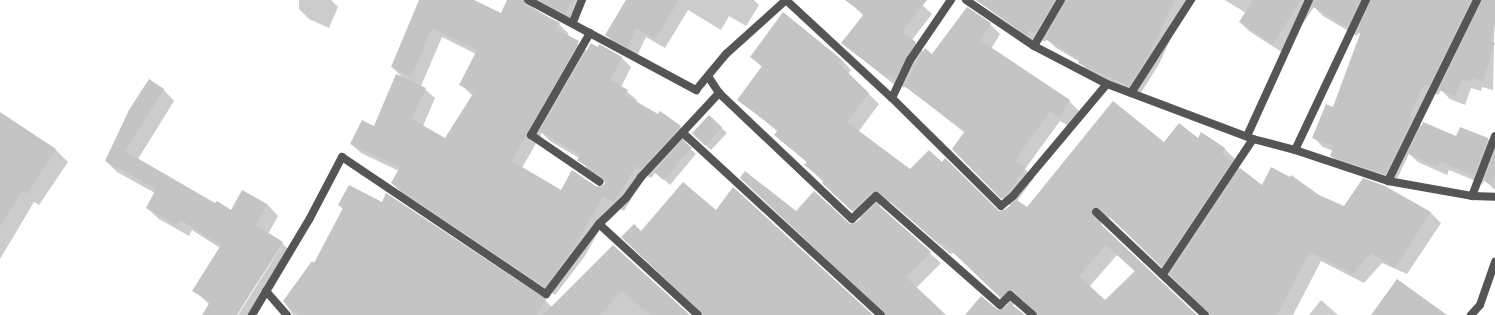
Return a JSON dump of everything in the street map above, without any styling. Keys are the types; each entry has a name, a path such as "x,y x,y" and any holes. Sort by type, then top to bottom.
{"street":[{"path":"528,0 573,22 590,34 696,90 726,54 786,0 892,98 1001,206 1013,196 1107,84"},
{"path":"573,22 582,0"},
{"path":"892,98 910,60 951,0"},
{"path":"966,0 1034,46 1107,84 1250,138 1295,150 1388,181 1472,196 1495,197"},
{"path":"1034,46 1061,0"},
{"path":"1131,93 1191,0"},
{"path":"1163,274 1250,138 1309,0"},
{"path":"1295,150 1366,0"},
{"path":"1388,181 1477,0"},
{"path":"590,34 531,135 600,182"},
{"path":"708,76 719,94 852,219 876,196 1000,305 1010,294 1033,315"},
{"path":"252,315 310,218 342,157 546,294 599,224 626,198 641,177 719,94"},
{"path":"683,133 880,315"},
{"path":"1472,196 1495,136"},
{"path":"1096,212 1205,315"},
{"path":"599,224 698,315"},
{"path":"1471,315 1480,305 1495,262"},
{"path":"266,291 287,315"}],"building":[{"path":"419,0 474,0 501,13 507,0 523,0 525,5 560,23 556,29 579,41 512,161 561,190 572,170 597,187 602,187 605,183 603,177 577,160 580,155 540,131 591,43 598,47 599,44 622,57 610,80 628,90 625,95 658,114 660,111 681,126 641,169 636,166 614,202 603,196 575,246 545,287 391,183 400,167 350,144 362,120 374,126 396,74 426,88 412,119 445,138 474,92 459,85 477,50 432,28 411,77 391,67"},
{"path":"540,0 573,0 565,14"},
{"path":"626,0 679,0 655,39 636,28 627,47 605,35"},
{"path":"845,0 927,0 902,32 916,42 895,80 889,75 887,78 841,43 864,14"},
{"path":"976,0 1055,0 1035,33 1030,30 1027,35"},
{"path":"1066,0 1175,0 1149,54 1129,86 1078,63 1080,59 1045,39"},
{"path":"1253,0 1301,0 1273,44 1239,22"},
{"path":"1314,0 1360,0 1347,27 1312,6"},
{"path":"1371,0 1471,0 1429,86 1424,84 1410,116 1413,117 1385,174 1330,156 1334,146 1312,138 1326,104 1333,107 1360,34 1357,32"},
{"path":"1482,0 1495,0 1495,26 1490,40 1495,43 1483,81 1472,78 1471,82 1462,79 1455,96 1439,90"},
{"path":"967,7 991,23 980,40 1070,100 1059,117 1050,111 1015,160 1025,167 1008,193 1001,199 952,149 965,131 904,86 925,48 932,54"},
{"path":"783,12 841,59 838,63 869,93 847,122 910,169 929,150 942,162 945,158 999,211 1005,210 1017,200 1027,207 1113,101 1164,142 1179,123 1198,138 1201,132 1225,148 1222,153 1232,161 1162,266 1100,208 1094,207 1091,211 1092,216 1197,315 1038,315 1012,290 1000,297 943,243 939,244 879,192 872,192 852,211 822,183 824,180 804,165 807,162 774,135 778,130 737,100 762,66 750,57","holes":["1106,245 1135,271 1105,300 1079,276"]},
{"path":"149,79 164,89 125,151 215,203 217,201 231,210 242,190 267,204 256,225 283,242 237,315 202,315 210,302 192,291 221,245 181,220 177,225 146,208 156,189 105,161 129,110"},
{"path":"0,112 56,149 27,194 22,191 0,227"},
{"path":"709,115 722,127 705,146 692,133"},
{"path":"1423,122 1456,136 1460,127 1488,138 1474,176 1440,161 1438,167 1408,153"},
{"path":"683,140 692,148 663,180 654,172"},
{"path":"1495,151 1495,174 1491,184 1484,181"},
{"path":"1271,167 1290,177 1291,175 1319,195 1344,206 1363,178 1385,186 1431,212 1395,268 1371,253 1353,274 1310,252 1277,315 1210,315 1170,274 1240,168 1262,185"},
{"path":"745,171 796,211 814,191 850,224 856,223 876,203 931,252 906,277 946,315 886,315 740,178"},
{"path":"683,182 716,210 733,187 873,315 703,315 621,237 634,224 641,231"},
{"path":"349,185 382,202 386,193 546,299 537,315 298,315 283,301 312,261 314,263 343,208 338,205"},
{"path":"613,245 690,315 650,315 622,291 600,315 543,315"},
{"path":"1397,279 1447,315 1371,315"},
{"path":"981,296 998,310 1010,303 1025,315 965,315"}]}
